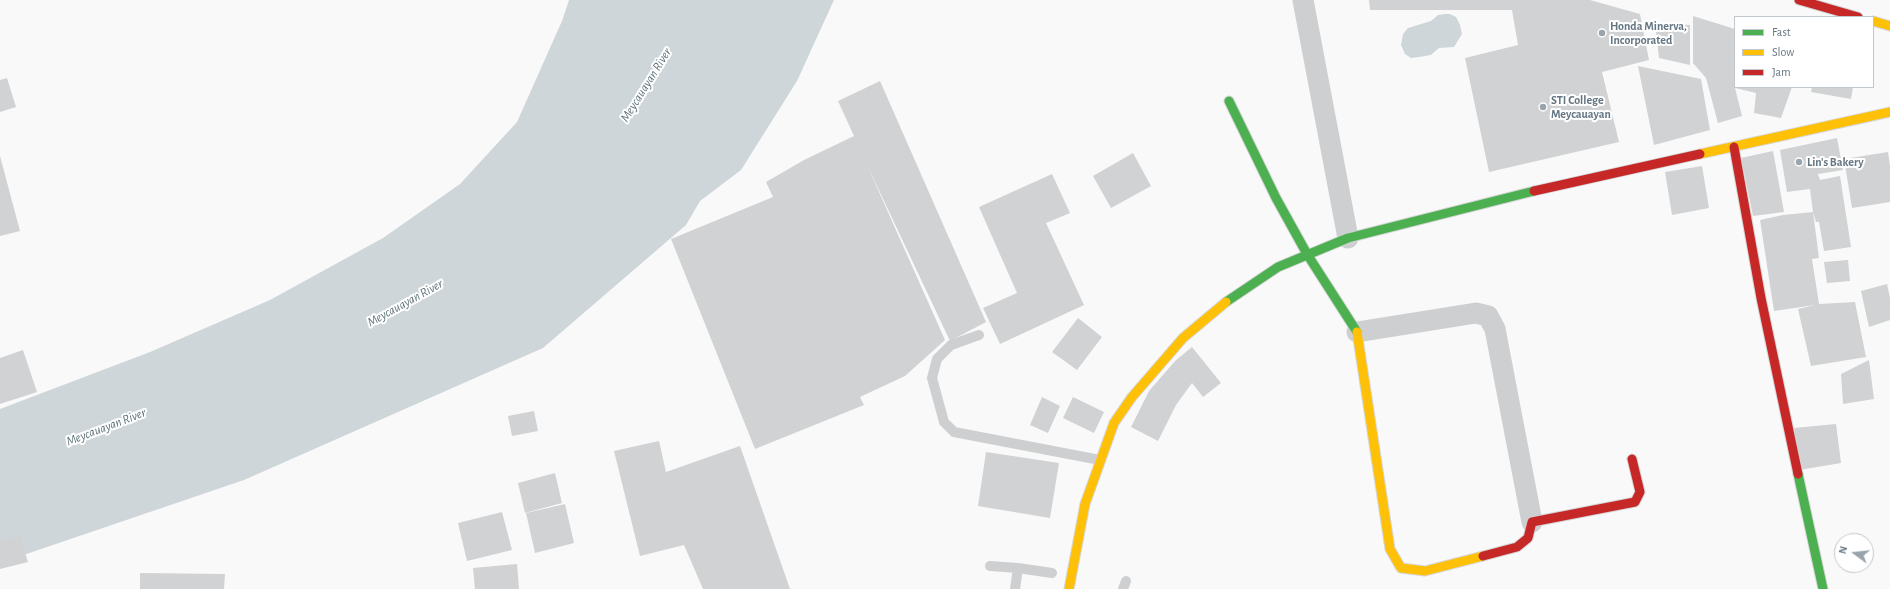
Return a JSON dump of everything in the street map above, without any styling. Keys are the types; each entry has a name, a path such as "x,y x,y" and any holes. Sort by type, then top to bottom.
{"main road":[{"path":"1799,0 1855,16"},
{"path":"1874,21 1890,26"},
{"path":"1229,101 1276,198 1307,254 1357,332 1390,549 1401,568 1424,571 1517,547 1528,538 1532,522 1634,502 1640,492 1632,459"},
{"path":"1069,589 1085,504 1114,423 1132,398 1183,338 1209,315 1240,291 1278,267 1348,238 1540,189 1890,112"},
{"path":"1734,147 1761,298 1823,589"}],"street":[{"path":"1303,0 1348,238"},
{"path":"1357,332 1476,313 1488,316 1494,329 1532,522"}],"lane":[{"path":"979,335 951,346 937,359 932,378 944,422 954,432 1100,460"},
{"path":"990,566 1052,572"},
{"path":"1015,589 1018,568"}],"water":[{"name":"Meycauayan River","path":"569,0 834,0 797,81 741,170 700,201 686,225 543,348 244,480 0,563 0,409 150,352 270,300 383,238 460,184 517,122 562,21"},
{"path":"1450,14 1456,17 1460,25 1462,34 1454,47 1439,48 1431,55 1419,57 1411,58 1405,54 1401,45 1403,34 1408,28 1431,21 1438,15"}],"building":[{"name":"STI College Meycauayan","path":"1369,0 1590,0 1640,14 1649,60 1602,72 1619,142 1489,172 1465,58 1518,45 1512,10 1370,10"},
{"path":"1693,16 1734,29 1734,88 1742,116 1718,123 1706,78 1693,63"},
{"path":"1655,23 1690,25 1690,65 1659,58"},
{"path":"1638,66 1701,79 1710,130 1654,145"},
{"path":"7,78 16,107 0,112 0,80"},
{"path":"880,81 986,322 950,341 867,165 945,340 905,376 860,397 864,405 755,449 671,239 773,197 766,182 804,160 854,136 838,101"},
{"path":"1735,88 1792,88 1781,118 1754,113 1756,93"},
{"path":"1812,88 1853,88 1851,99 1811,92"},
{"path":"1837,138 1843,170 1818,174 1820,180 1840,176 1851,247 1824,251 1819,222 1816,222 1810,189 1787,192 1780,150"},
{"path":"1773,151 1784,212 1753,216 1741,158"},
{"path":"1888,152 1890,166 1890,202 1852,208 1844,159"},
{"path":"1133,153 1151,186 1111,208 1093,176"},
{"path":"0,156 20,231 0,236"},
{"path":"1702,166 1709,208 1672,215 1665,172"},
{"path":"1052,174 1070,213 1046,223 1084,305 1000,344 983,308 1017,293 979,207"},
{"path":"1813,212 1819,258 1812,259 1819,304 1855,302 1866,357 1811,366 1798,309 1815,305 1774,311 1760,220 1783,215"},
{"path":"1848,260 1850,281 1827,283 1824,262"},
{"path":"1887,284 1890,298 1890,320 1869,327 1861,291"},
{"path":"1078,318 1102,337 1077,370 1052,352"},
{"path":"1192,347 1221,383 1203,397 1192,383 1176,405 1158,441 1131,427 1149,391 1175,361"},
{"path":"23,350 37,392 0,404 0,358"},
{"path":"1869,360 1874,399 1843,404 1841,374"},
{"path":"1042,397 1060,406 1048,433 1030,425"},
{"path":"1073,397 1104,412 1094,433 1063,418"},
{"path":"534,411 538,431 512,436 508,416"},
{"path":"1836,424 1841,463 1799,470 1794,428"},
{"path":"659,441 666,472 740,446 790,589 703,589 684,545 640,556 614,451"},
{"path":"986,452 1059,463 1050,518 978,506"},
{"path":"555,473 562,503 525,513 518,483"},
{"path":"565,504 574,543 535,553 526,513"},
{"path":"502,512 512,550 467,561 458,523"},
{"path":"20,536 28,562 0,569 0,541"},
{"path":"517,564 519,589 475,589 473,568"},
{"path":"140,573 225,574 224,589 140,589"}],"traffic: fast":[{"path":"1229,101 1276,198 1307,254 1357,332"},
{"path":"1226,302 1278,267 1348,238 1534,191"},
{"path":"1798,474 1823,589"}],"traffic: slow":[{"path":"1874,21 1890,26"},
{"path":"1700,154 1890,112"},
{"path":"1069,589 1085,504 1114,423 1132,397 1183,338 1226,302"},
{"path":"1357,332 1390,549 1401,568 1425,571 1483,556"}],"traffic: jam":[{"path":"1799,0 1855,16"},
{"path":"1734,147 1761,298 1798,474"},
{"path":"1534,191 1700,154"},
{"path":"1483,556 1517,547 1528,538 1532,522 1635,502 1640,492 1632,459"}],"place":[{"name":"Honda Minerva, Incorporated","path":"1602,33"},
{"name":"STI College Meycauayan","path":"1543,107"},
{"name":"Lin's Bakery","path":"1799,162"}]}
